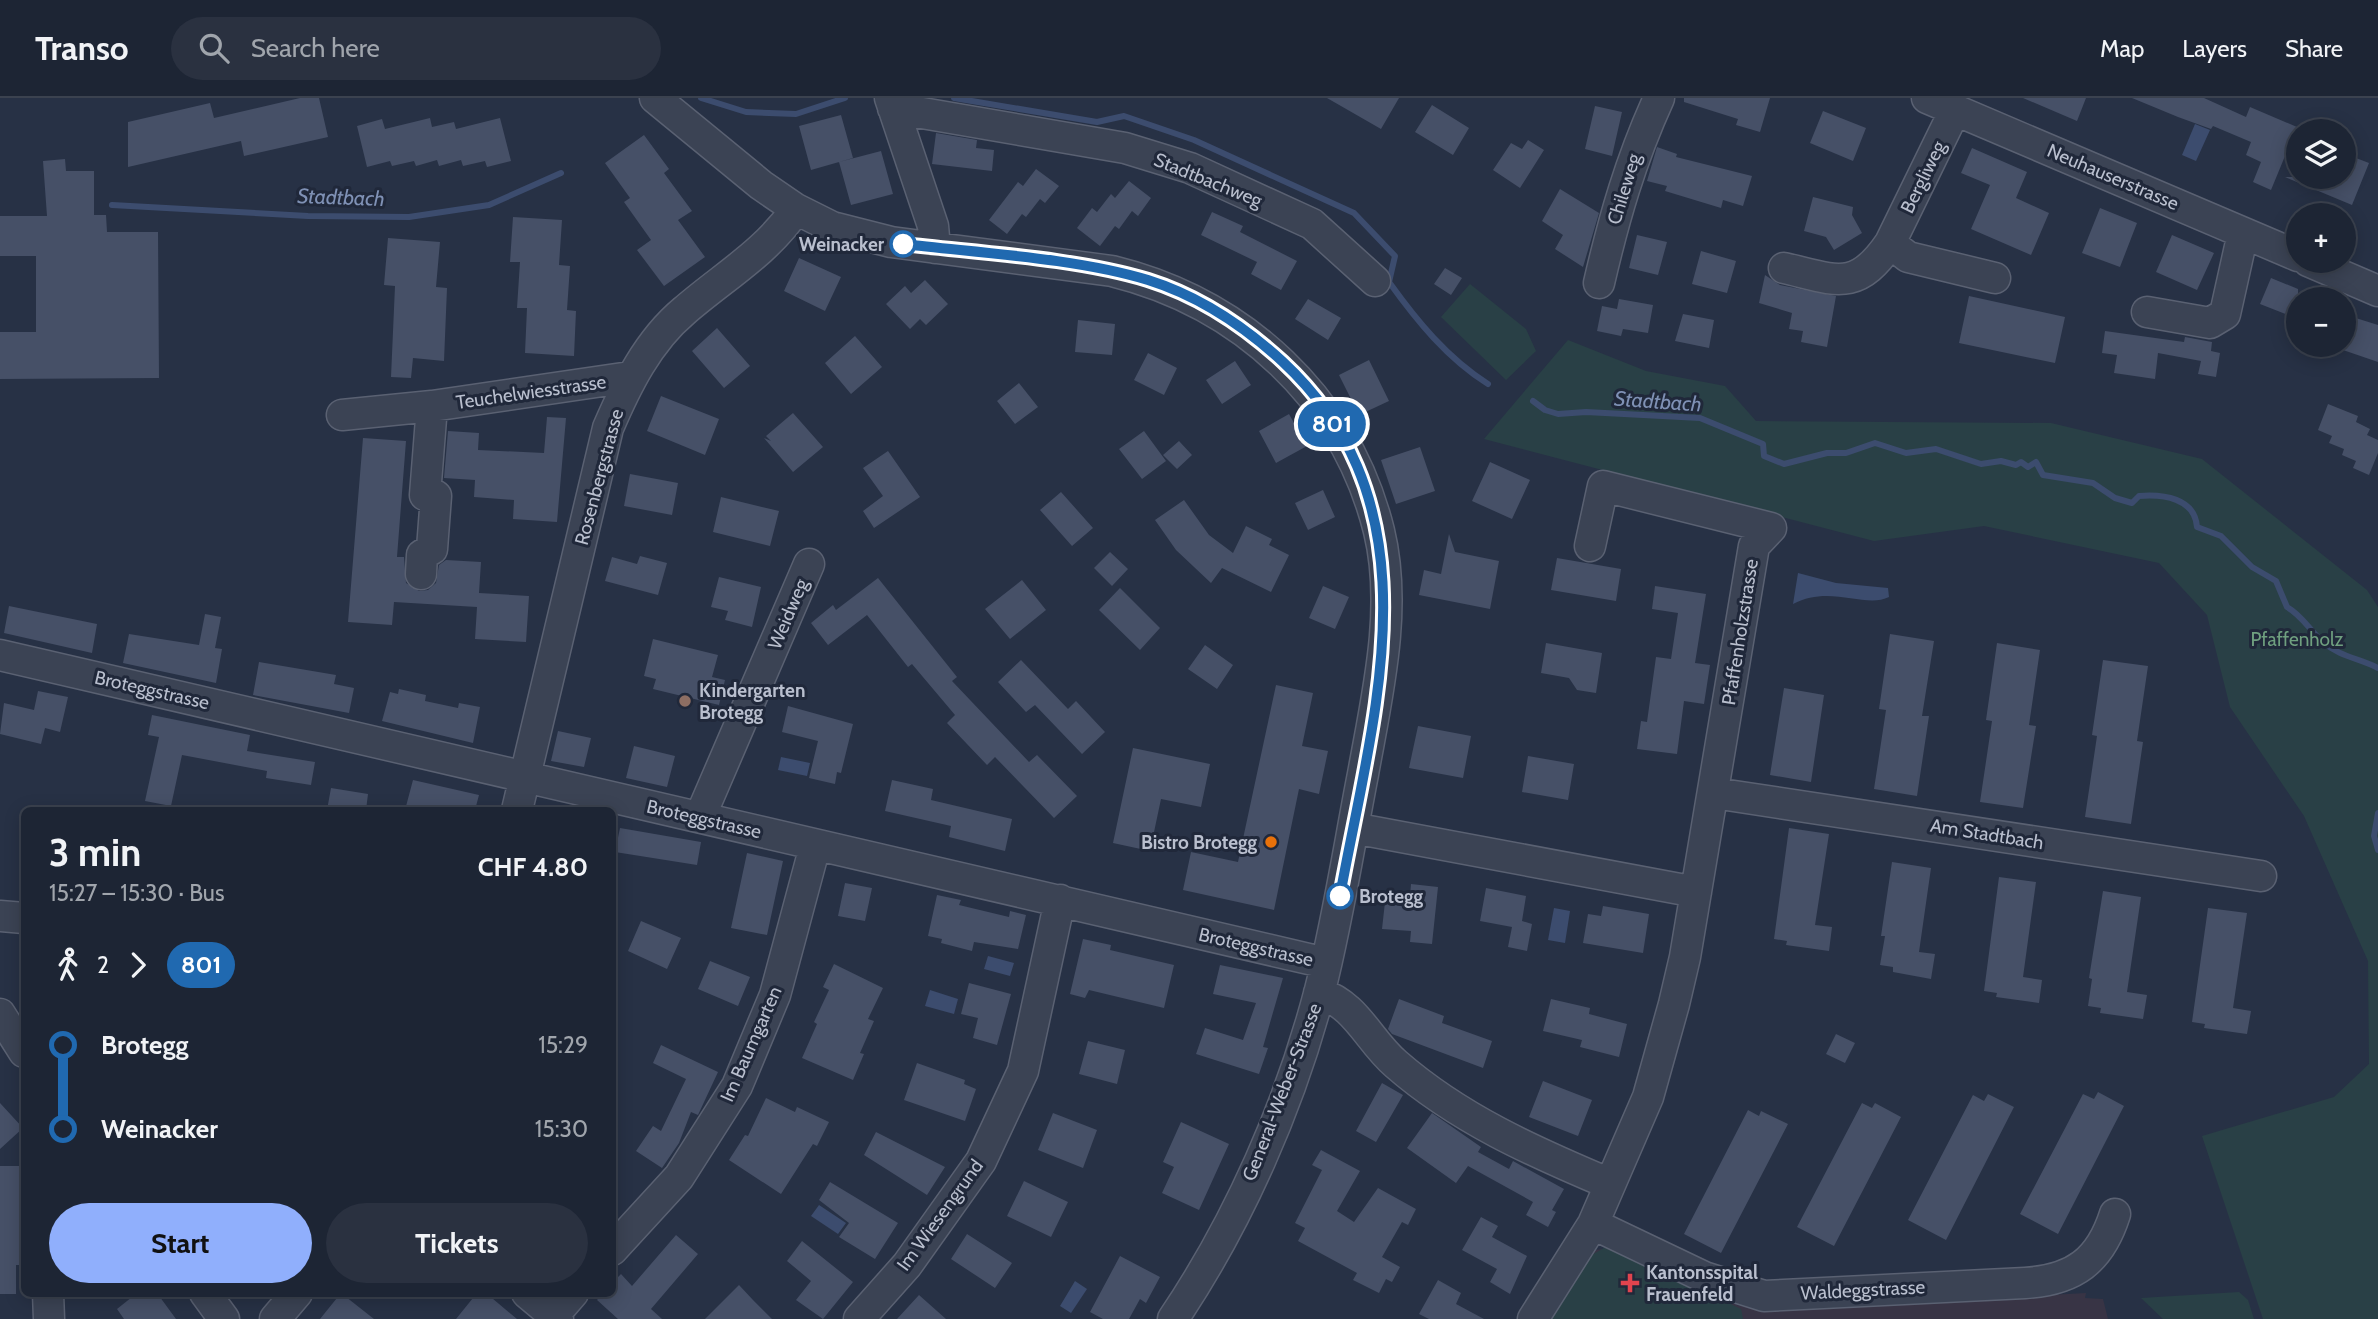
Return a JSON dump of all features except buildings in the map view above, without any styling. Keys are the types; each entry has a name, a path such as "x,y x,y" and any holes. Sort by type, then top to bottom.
{"street":[{"name":"General-Weber-Strasse","path":"655,98 796,209 858,235 1112,271 1177,291 1243,329 1301,380 1322,407 1352,460 1379,532 1385,591 1376,694 1326,964 1292,1077 1249,1182 1203,1274 1173,1319"},
{"name":"Chileweg","path":"1599,283 1619,197 1635,148 1659,98"},
{"name":"Neuhauserstrasse","path":"1927,98 1973,109 2286,251"},
{"path":"891,103 933,226 935,248"},
{"name":"Stadtbachweg","path":"891,103 1125,148 1190,169 1312,224 1375,281"},
{"name":"Bergliweg","path":"1784,268 1833,280 1857,278 1876,263 1973,109"},
{"name":"Rosenbergstrasse","path":"518,807 608,428 629,377 682,312 760,252 780,232 796,209"},
{"path":"2147,312 2210,323 2225,314 2243,233"},
{"path":"1890,243 1908,257 1995,278"},
{"path":"2336,273 2378,291"},
{"name":"Teuchelwiesstrasse","path":"342,415 432,406 629,377"},
{"name":"Teuchelwiesstrasse","path":"421,574 422,555 432,548 436,496 425,495 432,406"},
{"name":"Pfaffenholzstrasse","path":"1533,1319 1593,1224 1648,1097 1674,1004 1696,892 1754,546 1771,528 1602,486 1590,546"},
{"name":"Weidweg","path":"700,817 809,564"},
{"name":"Broteggstrasse","path":"0,655 1326,964"},
{"name":"Am Stadtbach","path":"1714,793 2261,876"},
{"path":"1353,828 1696,892"},
{"name":"Im Baumgarten","path":"616,1246 680,1177 737,1086 775,995 815,846"},
{"name":"Im Wiesengrund","path":"859,1319 907,1265 981,1161 1023,1071 1060,900"},
{"path":"0,916 21,918"},
{"name":"Broteggstrasse","path":"1319,993 1337,999 1351,1010 1396,1064 1489,1129 1523,1148 1610,1184"},
{"path":"0,1016 21,1048"},
{"name":"Waldeggstrasse","path":"1593,1224 1704,1277 1764,1296 2052,1280 2092,1258 2104,1242 2115,1214"},
{"path":"48,1297 49,1319"},
{"path":"208,1297 224,1319"},
{"path":"275,1319 294,1297"},
{"path":"536,1297 562,1309"}],"shaded area":[{"name":"Kantonsspital Frauenfeld","path":"1612,1248 1737,1305 1764,1311 2086,1293 2085,1298 2103,1299 2108,1319 1548,1319 1587,1256 1595,1250"}],"green space":[{"path":"1470,284 1526,329 1536,351 1506,380 1441,317"},
{"name":"Pfaffenholz","path":"1568,340 1646,371 1725,386 1756,421 2051,423 2202,459 2367,590 2378,607 2378,1319 2263,1319 2202,1136 2334,1097 2369,1064 2368,961 2304,816 2230,707 2207,615 2159,563 1984,526 1874,541 1484,439"},
{"path":"1604,1248 1620,1250 1741,1309 1743,1319 1549,1319 1588,1257"},
{"path":"2239,1292 2248,1300 2254,1319 2163,1319 2141,1298"}],"water":[{"path":"2195,124 2210,130 2196,161 2182,155"},
{"path":"1798,573 1836,583 1888,588 1889,597 1869,600 1820,596 1793,604"},
{"path":"781,757 810,763 807,776 778,770"},
{"path":"1554,908 1570,911 1565,943 1548,940"},
{"path":"988,956 1014,963 1010,976 984,969"},
{"path":"930,990 958,999 954,1014 925,1006"},
{"path":"819,1205 846,1223 838,1234 811,1216"},
{"path":"1075,1281 1087,1289 1071,1313 1060,1306"}],"waterway":[{"name":"Stadtbach","path":"701,98 746,112 796,114 845,98"},
{"name":"Stadtbach","path":"954,98 1097,122 1124,116 1194,140 1354,213 1395,256 1389,282 1411,311 1446,351 1488,384"},
{"name":"Stadtbach","path":"112,205 308,216 409,217 489,205 561,173"},
{"name":"Stadtbach","path":"1533,401 1545,410 1558,414 1586,412 1700,418 1763,444 1764,456 1784,464 1827,453 1846,453 1875,443 1906,453 1936,449 1981,464 2001,461 2016,465 2021,462 2028,467 2036,462 2043,475 2093,483 2115,498 2132,503 2139,496 2167,497 2184,504 2195,517 2197,527 2221,536 2252,567 2276,581 2287,607 2323,642 2336,651 2378,668"},
{"name":"Stadtbach","path":"2378,813 2374,836 2378,850"}],"bus line":[{"name":"801","path":"903,244 1072,264 1148,280 1177,291 1243,329 1301,380 1322,407 1352,460 1373,513 1379,532 1385,591 1376,694 1340,896"}],"place":[{"name":"Weinacker","path":"903,244"},
{"name":"Kindergarten Brotegg","path":"685,701"},
{"name":"Bistro Brotegg","path":"1271,842"},
{"name":"Brotegg","path":"1340,896"},
{"name":"Kantonsspital Frauenfeld","path":"1630,1283"}]}
